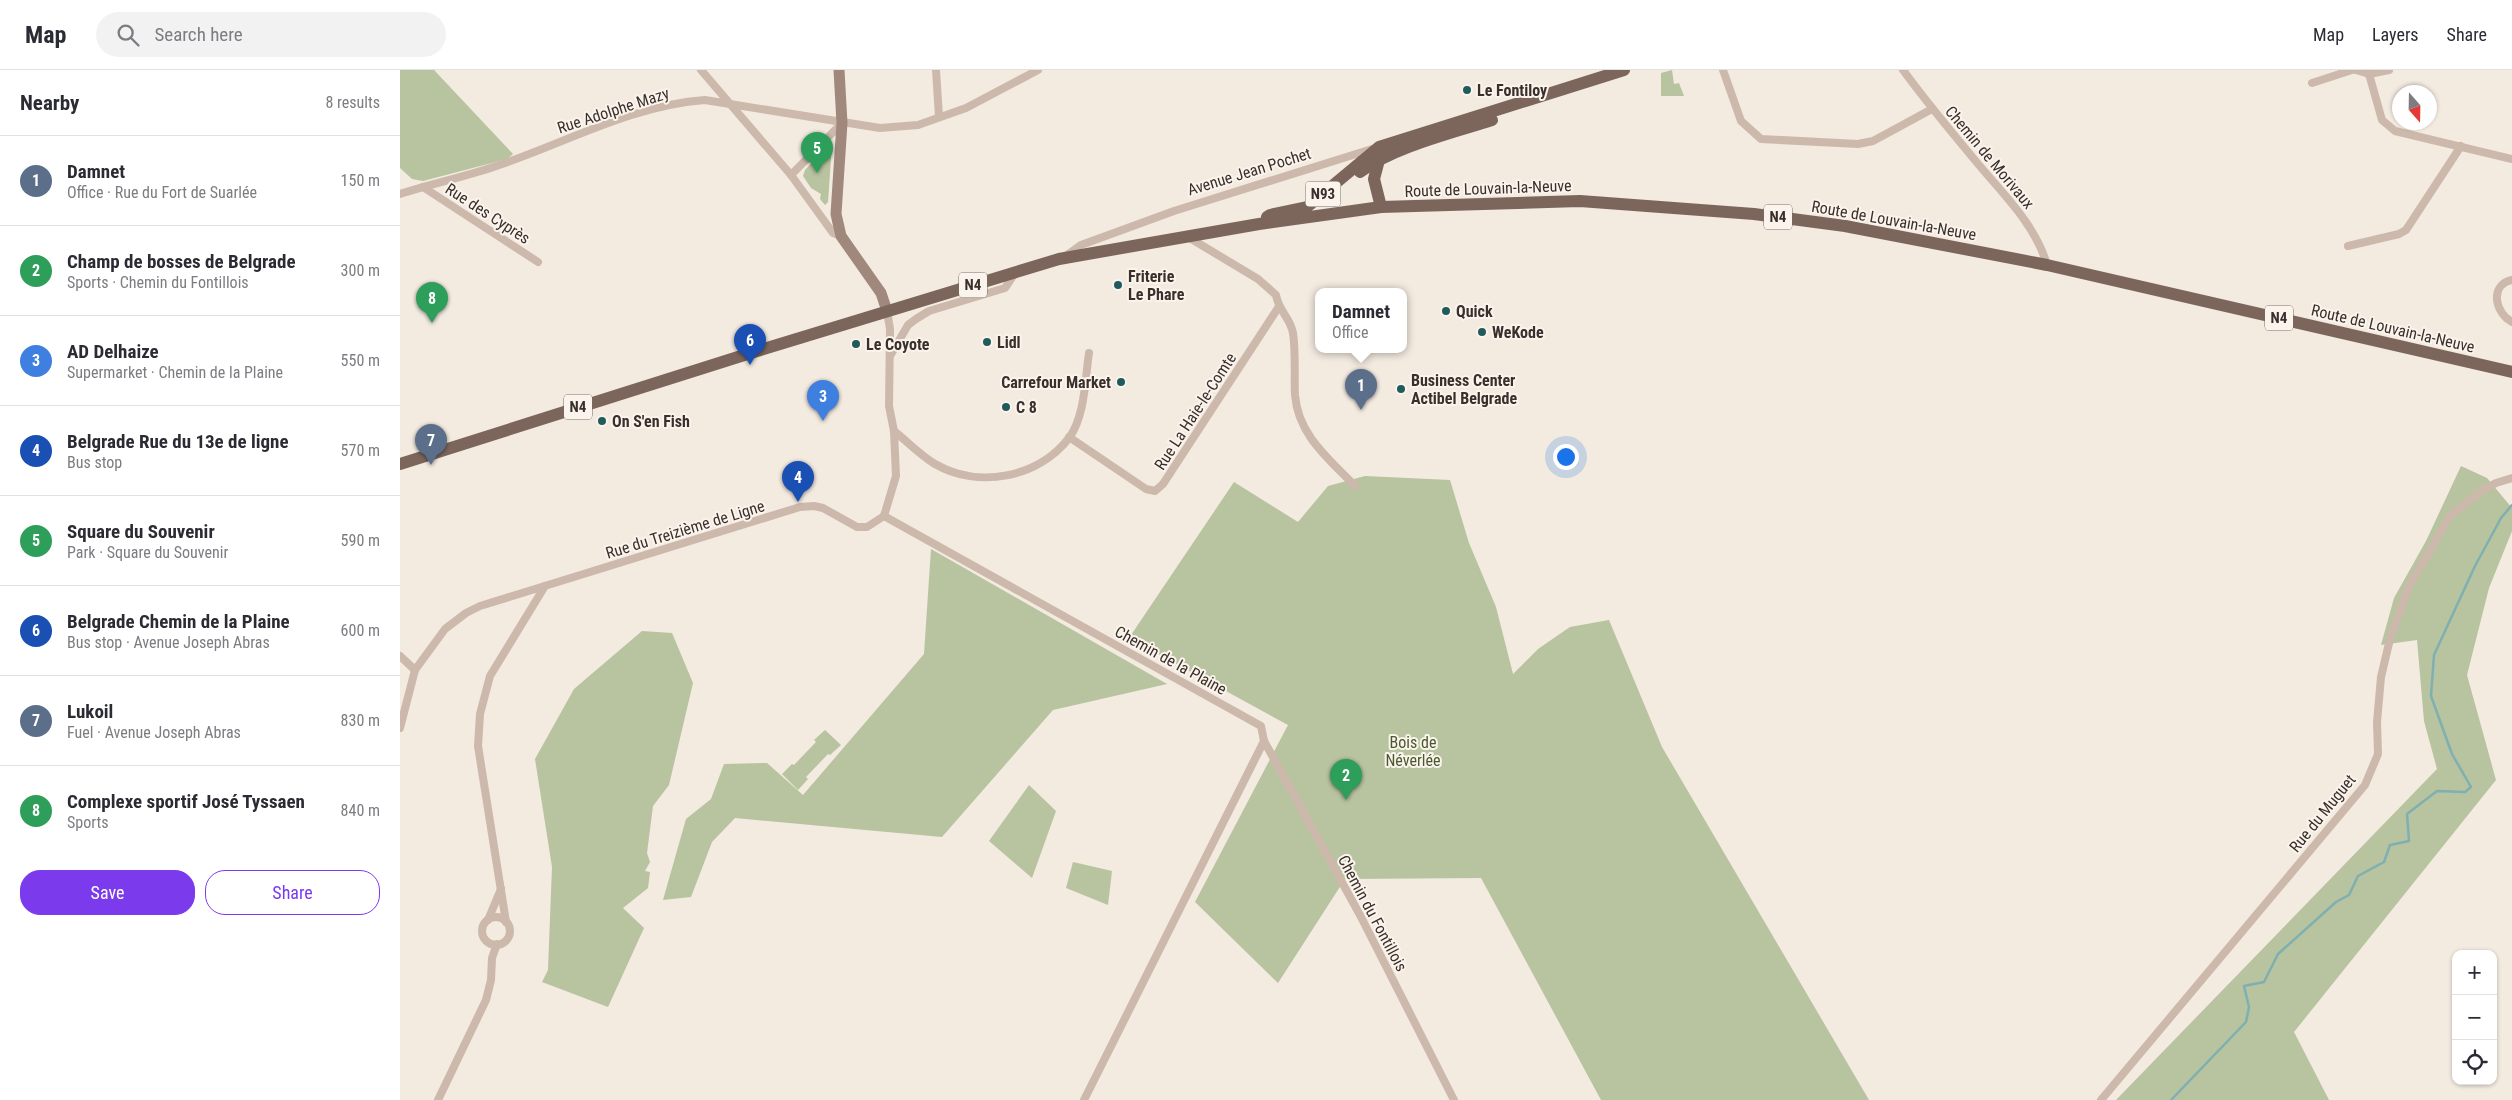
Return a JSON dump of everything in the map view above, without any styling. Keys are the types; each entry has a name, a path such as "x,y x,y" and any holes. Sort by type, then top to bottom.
{"main road":[{"name":"Avenue Jean Pochet","path":"1379,154 1624,70"},
{"path":"1306,217 1379,154 1401,151 1634,70"},
{"path":"1379,154 1374,179 1381,208"},
{"name":"N93","path":"1259,224 1270,215 1307,207 1379,154"},
{"name":"Route de Louvain-la-Neuve","path":"1259,224 1381,208 1580,201 1754,214 1845,226 2047,265 2512,372"},
{"name":"N4","path":"1059,259 1259,224"},
{"name":"Avenue Jean Pochet","path":"887,311 1059,259"},
{"name":"N4","path":"400,464 887,311"}],"street":[{"path":"701,70 791,175 833,233 840,236"},
{"path":"839,70 842,123 836,214 840,236 881,293 890,329 889,406 894,431 896,476 884,516"},
{"path":"936,70 939,118"},
{"name":"Rue Adolphe Mazy","path":"400,194 502,165 578,134 662,106 705,100 880,128 918,125 966,108 1038,70"},
{"path":"1723,70 1740,121 1761,139 1858,144 1873,141 1932,109"},
{"name":"Chemin de Morivaux","path":"1903,70 1932,109 2027,223 2043,250 2047,265"},
{"path":"2312,83 2352,70"},
{"path":"2356,70 2369,74 2389,70"},
{"path":"2369,74 2382,120 2395,131 2512,159"},
{"path":"791,175 842,123"},
{"path":"2348,246 2399,234 2406,230 2460,146"},
{"name":"Avenue Jean Pochet","path":"1059,259 1081,245 1174,211 1379,154"},
{"name":"Rue des Cyprès","path":"423,187 538,262"},
{"path":"1187,236 1258,279 1276,295 1278,308 1287,319 1292,332 1295,397 1299,419 1308,435 1326,457 1355,486"},
{"path":"889,358 908,325 916,319 929,311 1005,288 1016,272"},
{"path":"2512,280 2500,286 2497,292 2497,300 2505,318 2512,322"},
{"name":"Rue La Haie-le-Comte","path":"1069,437 1146,489 1155,491 1163,484 1278,308"},
{"path":"894,431 934,464 969,476 1000,477 1020,473 1045,460 1069,437 1080,413 1089,353"},
{"name":"Rue du Muguet","path":"2101,1100 2365,785 2378,754 2377,722 2381,677 2390,639 2409,586 2450,516 2496,483 2512,478"},
{"name":"Rue du Treizième de Ligne","path":"415,670 445,629 466,613 545,586 800,508 814,506 823,508 857,527 867,527 884,516"},
{"name":"Chemin de la Plaine","path":"884,516 1261,726 1264,741"},
{"path":"501,889 488,920 482,927 483,936 488,942 497,944 505,941 509,934 478,746 479,719 490,676 545,586"},
{"path":"400,656 415,670 400,728"},
{"path":"1084,1100 1264,741"},
{"name":"Chemin du Fontillois","path":"1264,741 1360,916 1454,1100"},
{"path":"488,920 499,918 506,922"},
{"path":"438,1100 486,1000 491,980 492,958 497,944"}],"green space":[{"path":"400,70 434,70 513,154 507,159 423,181 412,179 400,168"},
{"path":"1672,70 1674,84 1679,83 1684,96 1661,96 1661,73"},
{"path":"832,144 828,202 825,205 820,199 821,194 811,188 803,176 805,170"},
{"path":"2461,466 2487,478 2512,508 2512,531 2489,588 2467,675 2496,780 2294,1032 2329,1100 2116,1100 2437,769 2424,721 2417,640 2381,645 2394,598 2426,541"},
{"name":"Bois de Néverlée","path":"1365,476 1450,480 1469,543 1496,607 1513,674 1538,649 1570,627 1609,620 1662,747 1869,1100 1601,1100 1481,878 1345,879 1278,983 1195,902 1288,725 1129,638 1234,482 1298,522 1328,486"},
{"path":"931,549 1167,684 1053,710 942,837 735,818 712,842 691,897 663,900 686,819 711,799 724,764 767,763 803,795 924,654"},
{"path":"642,631 672,633 693,683 669,785 653,806 647,853 650,862 645,871 650,872 648,888 623,908 644,928 608,1007 542,982 548,970 552,867 535,759 574,689"},
{"path":"825,730 841,745 830,755 828,754 806,777 808,779 798,790 782,774 792,764 794,765 816,742 814,740"},
{"path":"1029,785 1056,811 1032,878 989,841"},
{"path":"1073,862 1112,871 1108,905 1066,888"}],"waterway":[{"path":"2171,1100 2246,1022 2249,1007 2244,986 2264,982 2278,954 2336,902 2349,895 2358,876 2384,862 2390,845 2409,841 2407,814 2437,791 2465,792 2471,787 2452,754 2431,696 2434,655 2475,566 2501,518 2512,505"}],"place":[{"name":"Le Fontiloy","path":"1467,90"},
{"name":"Square du Souvenir","path":"817,173"},
{"name":"Friterie Le Phare","path":"1118,285"},
{"name":"Quick","path":"1446,311"},
{"name":"Complexe sportif José Tyssaen","path":"432,323"},
{"name":"WeKode","path":"1482,332"},
{"name":"Lidl","path":"987,342"},
{"name":"Le Coyote","path":"856,344"},
{"name":"Belgrade Chemin de la Plaine","path":"750,365"},
{"name":"Carrefour Market","path":"1121,382"},
{"name":"Business Center Actibel Belgrade","path":"1401,389"},
{"name":"C 8","path":"1006,407"},
{"name":"Damnet","path":"1361,410"},
{"name":"On S'en Fish","path":"602,421"},
{"name":"AD Delhaize","path":"823,421"},
{"name":"Lukoil","path":"431,465"},
{"name":"Belgrade Rue du 13e de ligne","path":"798,502"},
{"name":"Champ de bosses de Belgrade","path":"1346,800"}]}
